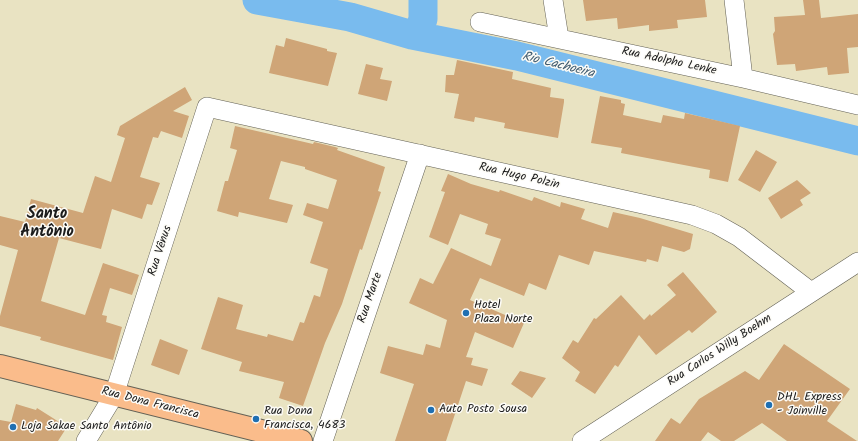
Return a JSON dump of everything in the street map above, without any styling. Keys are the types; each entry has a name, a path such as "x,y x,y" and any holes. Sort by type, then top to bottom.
{"main road":[{"name":"Rua Dona Francisca","path":"0,366 301,441"}],"street":[{"path":"553,0 559,38"},
{"path":"734,0 743,78"},
{"name":"Rua Adolpho Lenke","path":"480,22 858,104"},
{"name":"Rua Hugo Polzin","path":"207,107 692,215 716,224 739,237 812,292"},
{"name":"Rua Vênus","path":"86,441 114,395 207,107"},
{"name":"Rua Marte","path":"323,441 420,154"},
{"name":"Rua Carlos Willy Boehm","path":"582,441 858,262"}],"building":[{"path":"583,0 705,0 707,17 677,20 678,28 649,31 649,25 618,29 617,18 586,21"},
{"path":"803,0 819,0 821,18 858,14 858,47 847,48 849,73 828,75 827,67 796,71 795,64 777,65 773,34 775,31 774,17 805,15"},
{"path":"286,38 337,53 328,86 269,73 276,45 284,47"},
{"path":"457,60 513,72 512,79 551,88 550,97 564,99 558,138 504,128 505,123 475,117 474,122 454,118 459,94 445,92 446,75 454,75"},
{"path":"366,64 383,68 380,79 392,81 387,101 358,94"},
{"path":"185,87 192,100 173,111 189,116 182,138 161,131 158,138 153,137 140,177 160,183 152,205 147,204 142,219 112,209 101,249 59,238 41,301 85,315 103,263 139,275 132,295 110,288 102,315 107,316 106,322 122,327 113,360 40,340 41,337 0,326 0,316 18,250 0,245 0,216 25,222 31,199 83,213 95,176 111,182 125,138 117,135 120,126"},
{"path":"600,96 621,100 621,103 625,104 623,115 661,123 663,115 684,119 685,113 740,126 728,182 709,178 710,170 621,153 622,148 591,143"},
{"path":"235,126 313,144 314,142 335,147 338,148 337,150 385,167 378,191 381,192 362,250 360,249 342,304 325,343 303,406 279,398 284,382 239,371 242,362 201,349 218,297 243,305 236,329 267,337 268,334 293,341 300,322 304,323 314,295 320,297 328,269 310,263 323,222 303,215 307,203 328,209 337,180 305,169 305,167 281,161 269,199 293,205 287,223 239,212 238,217 217,211 225,181 228,181 237,150 230,148"},
{"path":"756,150 777,162 760,192 738,180"},
{"path":"448,174 471,184 499,192 500,190 532,201 534,197 560,207 561,202 585,209 581,219 608,228 613,212 640,218 693,234 690,249 684,252 662,246 658,262 647,259 646,262 594,251 589,265 559,255 546,290 529,283 524,296 480,278 470,300 524,323 513,348 475,332 466,357 473,358 471,365 488,369 482,386 466,381 446,441 395,441 414,384 380,373 388,346 423,355 426,344 440,348 447,320 409,303 420,278 433,284 451,248 491,266 501,239 485,234 488,224 460,214 448,245 429,237 445,192 441,191"},
{"path":"797,180 811,193 800,200 803,205 781,219 768,198"},
{"path":"683,272 717,312 692,333 689,330 656,355 639,335 618,367 615,365 595,394 575,381 580,372 562,358 573,340 578,343 594,318 596,319 621,295 644,320 676,295 667,285"},
{"path":"160,339 188,350 179,375 151,365"},
{"path":"784,344 850,389 827,421 857,441 787,441 762,423 734,441 721,441 708,432 701,441 655,441 671,418 680,424 699,399 745,371 759,380"},
{"path":"520,371 546,378 532,398 511,384"},
{"path":"16,404 36,410 37,408 67,427 58,441 0,441 0,420 11,422"}],"waterway":[{"name":"Rio Cachoeira","path":"257,0 350,17 412,35 517,56 858,141"},
{"path":"412,35 420,28 423,19 423,0"}],"place":[{"name":"Hotel Plaza Norte","path":"466,313"},
{"name":"DHL Express - Joinville","path":"769,405"},
{"name":"Auto Posto Sousa","path":"431,410"},
{"name":"Rua Dona Francisca, 4683","path":"256,419"},
{"name":"Loja Sakae Santo Antônio","path":"13,427"}],"district":[{"name":"Santo Antônio","path":"47,224"}]}
